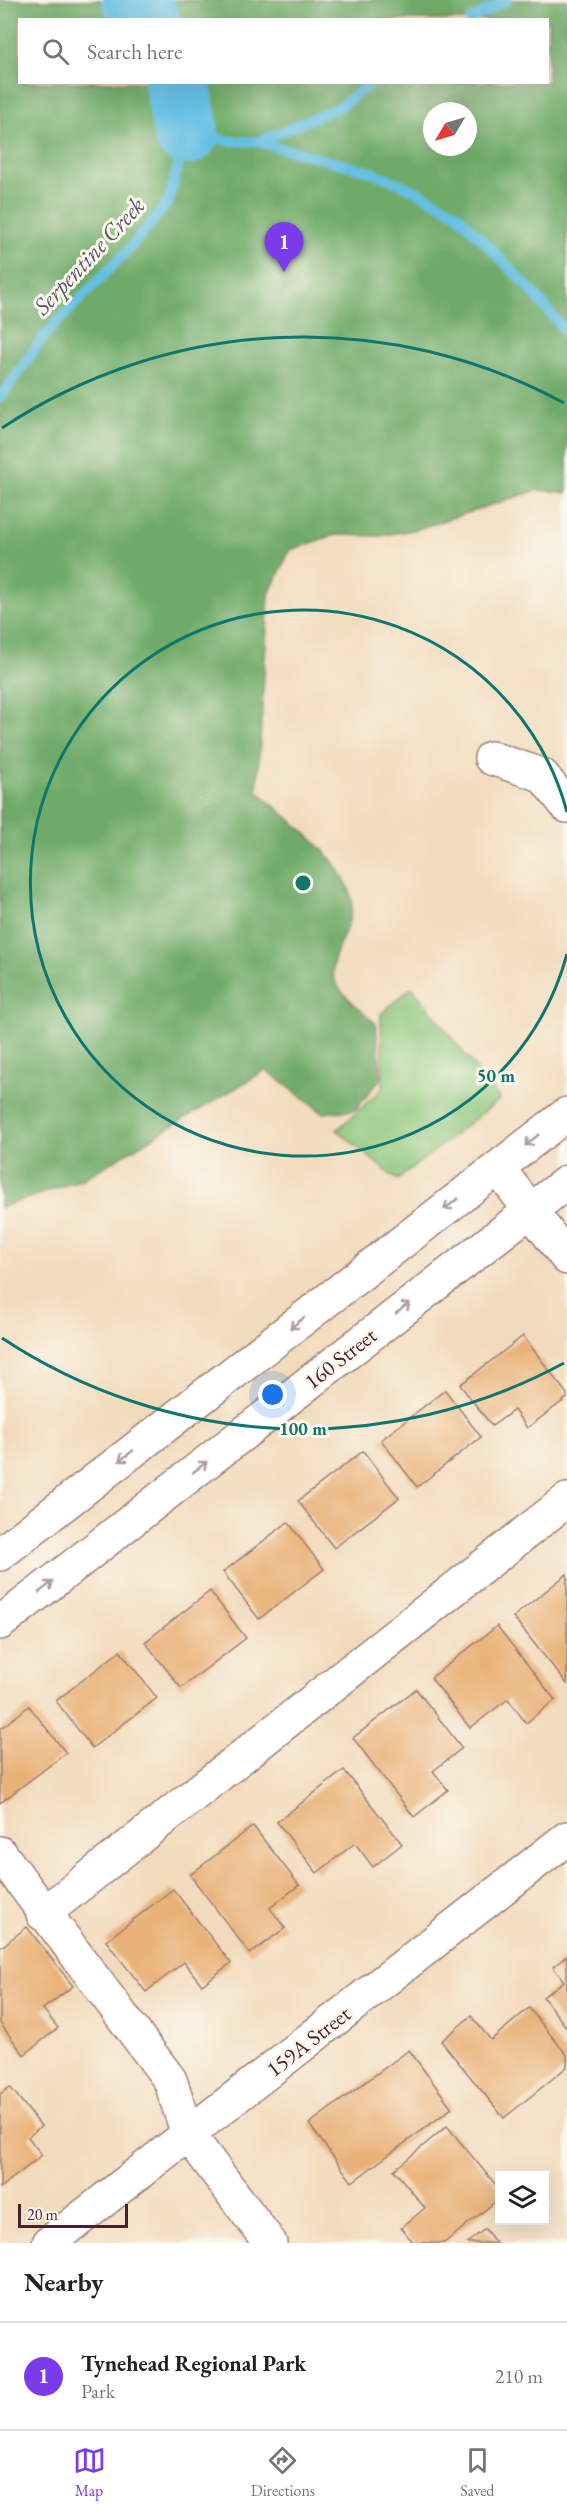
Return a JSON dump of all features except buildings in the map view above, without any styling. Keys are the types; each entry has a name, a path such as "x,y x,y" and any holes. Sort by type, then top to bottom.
{"main road":[{"path":"491,758 542,775 567,806"},
{"path":"0,1554 567,1114"},
{"path":"498,1168 567,1258"},
{"name":"160 Street","path":"0,1623 567,1182"},
{"path":"43,1914 567,1500"},
{"name":"159A Street","path":"49,2243 567,1838"},
{"path":"0,1853 43,1914 170,2080 188,2134 270,2243"}],"green space":[{"path":"0,0 567,0 567,493 538,490 418,529 380,536 335,535 290,550 269,594 257,791 325,852 345,881 351,896 352,907 333,966 334,978 343,993 376,1024 381,1078 355,1110 323,1113 266,1070 83,1179 0,1208"},
{"path":"412,987 500,1099 397,1180 337,1130 383,1088 381,1014"}],"waterway":[{"path":"135,0 146,18"},
{"path":"474,18 507,0"},
{"path":"177,84 186,132"},
{"name":"Serpentine Creek","path":"0,398 45,335 130,248 169,201 186,132 229,141 258,142 339,107 370,84"},
{"path":"258,142 372,172 416,191 456,213 530,289 567,333"}],"place":[{"name":"Tynehead Regional Park","path":"284,272"}]}
